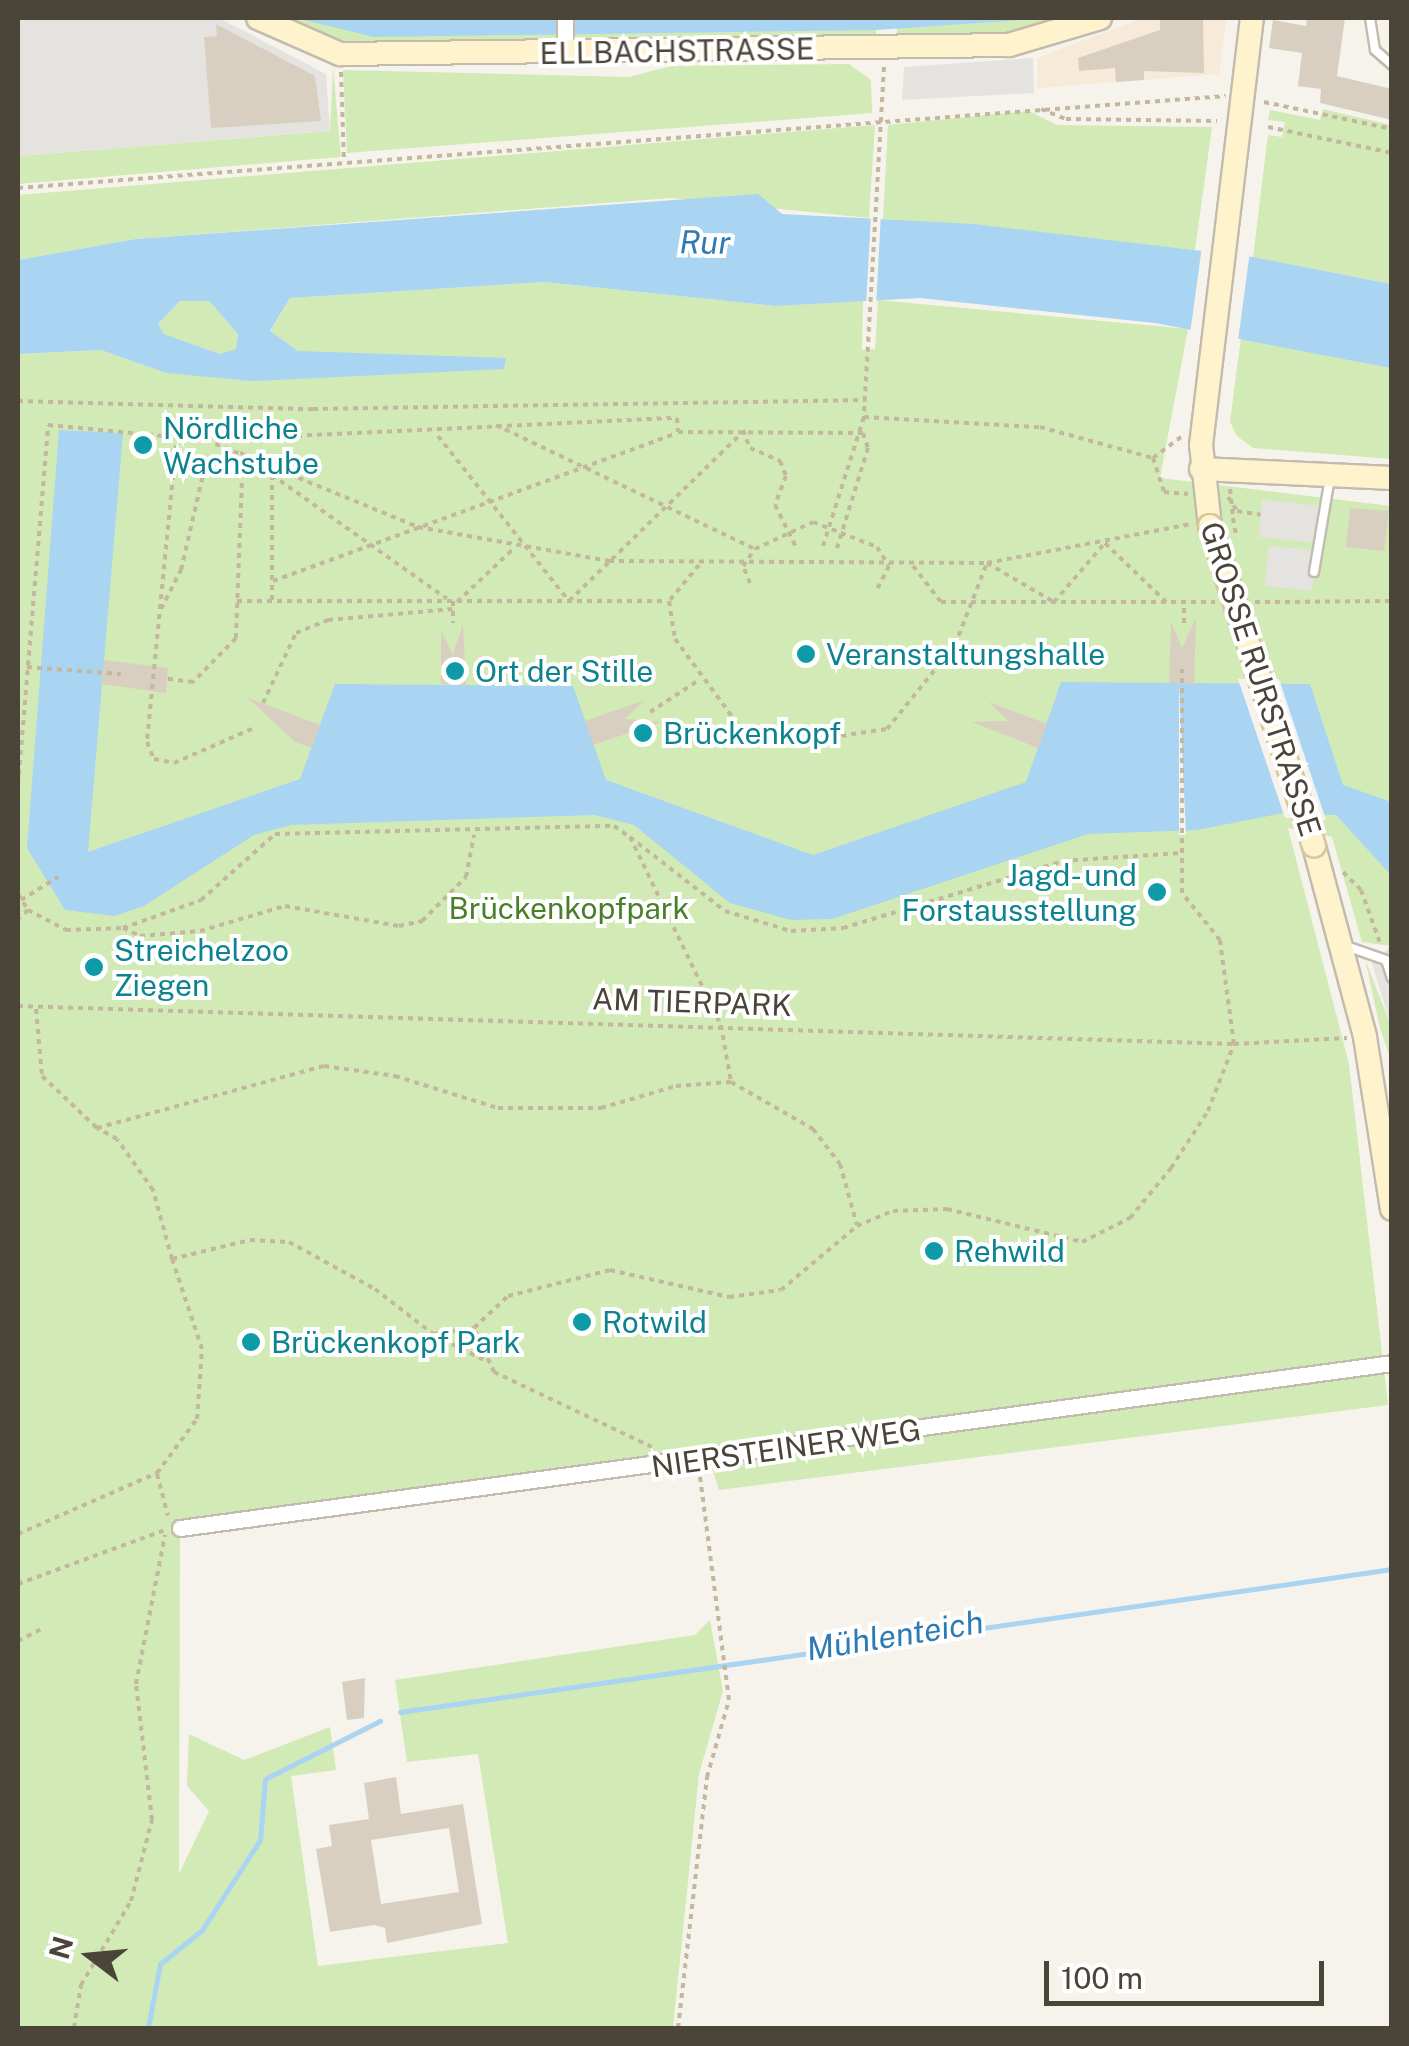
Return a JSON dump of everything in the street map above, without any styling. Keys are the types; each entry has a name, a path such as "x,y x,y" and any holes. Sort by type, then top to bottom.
{"main road":[{"name":"ELLBACHSTRASSE","path":"258,18 340,54 565,47 1028,43 1100,18"},
{"name":"GROSSE RURSTRASSE","path":"1252,18 1201,457 1204,496 1209,523 1323,853 1365,1037 1392,1209"},
{"path":"1201,457 1392,478"}],"street":[{"path":"565,18 565,47"},
{"name":"NIERSTEINER WEG","path":"173,1529 698,1461 1392,1364"}],"lane":[{"path":"1370,18 1375,50 1392,65"},
{"path":"1314,572 1330,472"},
{"path":"1344,946 1386,960 1392,978"}],"path":[{"path":"824,546 863,433 885,47"},
{"path":"340,54 344,162"},
{"path":"18,188 882,119 1244,98 1392,129"},
{"path":"1037,108 1066,119 1217,121"},
{"path":"1268,127 1392,153"},
{"path":"18,401 313,408 866,400"},
{"path":"864,417 1026,425 1154,458"},
{"path":"568,601 438,436 438,426 677,418 678,432"},
{"path":"492,423 755,549"},
{"path":"18,785 20,721 30,667 48,425 156,434 242,453 262,458 418,528 512,550 609,562 743,566 987,563 1209,523"},
{"path":"568,601 743,430"},
{"path":"743,430 786,476 775,504 796,549"},
{"path":"273,581 678,432 863,433"},
{"path":"837,548 868,448 863,433"},
{"path":"227,438 438,436"},
{"path":"1154,458 1172,443"},
{"path":"176,445 147,742 154,759 174,763 256,727"},
{"path":"167,680 193,682 236,638 242,453"},
{"path":"161,609 181,570 204,470 242,453"},
{"path":"262,458 272,475 454,602"},
{"path":"1154,458 1164,492 1204,496"},
{"path":"272,475 272,602"},
{"path":"1230,497 1233,518"},
{"path":"1242,512 1261,515"},
{"path":"743,566 755,549 785,528 830,524 877,546 889,566"},
{"path":"1054,602 1104,543"},
{"path":"1104,543 1166,602"},
{"path":"453,623 454,602 512,550"},
{"path":"700,565 669,601 674,639 699,680 742,730 834,744 887,730 955,645 987,563"},
{"path":"987,563 1054,602"},
{"path":"743,566 750,584"},
{"path":"878,588 889,566"},
{"path":"912,566 941,602 1220,602"},
{"path":"237,601 669,601"},
{"path":"1239,602 1392,602"},
{"path":"1184,603 1184,624"},
{"path":"263,703 296,633 328,620 453,609"},
{"path":"30,667 103,676 121,674"},
{"path":"452,669 452,677"},
{"path":"433,1334 474,1328 508,1296 610,1270 729,1297 781,1290 857,1226 893,1210 948,1208 1082,1242 1130,1218 1208,1111 1234,1044 1220,940 1182,893 1182,669"},
{"path":"650,712 699,680"},
{"path":"58,877 19,897 28,910 66,930 123,928 201,900 275,834 474,835 614,826 726,911 790,931 843,928 1063,861 1182,854"},
{"path":"123,928 140,936 200,931 285,906 399,926 422,921 466,877 474,835"},
{"path":"630,836 721,1025 731,1082"},
{"path":"1323,853 1361,890 1386,960"},
{"path":"18,918 28,910"},
{"name":"AM TIERPARK","path":"18,1006 1234,1044 1365,1037"},
{"path":"18,1534 157,1473 197,1419 204,1382 153,1190 117,1139 97,1128 42,1076 36,1008"},
{"path":"97,1128 324,1066 396,1076 498,1108 601,1108 676,1086 731,1082 813,1130 840,1164 857,1226"},
{"path":"172,1259 250,1240 288,1242 375,1289 433,1334 484,1360 564,1410 656,1448 666,1465"},
{"path":"474,1328 484,1360"},
{"path":"678,2028 707,1778 729,1700 698,1461"},
{"path":"74,2028 81,1985 131,1901 152,1820 136,1684 173,1529 171,1506 157,1473"},
{"path":"18,1584 173,1529"},
{"path":"18,1641 42,1629"}],"shaded area":[{"path":"18,18 219,18 326,74 330,131 18,156"},
{"path":"1143,18 1227,18 1219,74 1037,88 1037,58"},
{"path":"1033,58 1034,93 902,100 904,67"},
{"path":"1262,500 1321,506 1317,543 1259,537"},
{"path":"1269,546 1316,550 1312,591 1265,586"},
{"path":"1391,946 1391,1026 1372,963"}],"green space":[{"path":"276,18 558,18 557,44 341,45"},
{"path":"572,18 876,18 876,38 573,43"},
{"path":"897,18 1074,18 1020,35 897,38"},
{"path":"849,64 871,80 872,113 347,153 343,70 629,77 671,66"},
{"path":"333,67 341,157 18,184 18,156 330,131"},
{"path":"1323,109 1391,125 1391,284 1253,257 1268,135 1282,137 1285,122 1268,120 1270,110 1320,120"},
{"path":"1029,111 1057,125 1212,127 1195,250 883,219 888,125"},
{"path":"875,125 869,218 671,198 136,239 18,260 18,195"},
{"name":"Brückenkopfpark","path":"544,282 776,306 863,301 862,350 875,349 878,300 1188,329 1160,478 1391,506 1391,849 1378,852 1391,875 1391,946 1362,942 1332,837 1288,828 1349,1064 1388,1405 719,1490 708,1455 180,1522 179,1874 209,1811 187,1786 189,1734 244,1760 330,1727 336,1770 291,1776 318,1966 508,1943 478,1754 407,1762 395,1680 695,1635 710,1620 723,1691 699,1774 673,2028 18,2028 18,354 101,350 166,373 298,351 270,332 290,298"},
{"path":"180,301 209,301 238,334 236,350 220,354 164,334 158,324"},
{"path":"1241,337 1391,368 1391,459 1253,448 1237,436 1230,422"},
{"path":"1365,959 1391,1026 1391,1061 1380,1028"}],"water":[{"path":"296,18 1049,18 876,30 374,37"},
{"name":"Rur","path":"758,194 782,214 974,224 1253,257 1391,284 1391,368 1155,323 920,298 776,306 544,282 290,298 270,331 298,351 506,358 504,369 252,381 166,373 101,350 18,354 18,260 136,239","holes":["180,301 209,301 238,334 236,349 220,354 164,334 158,324"]},
{"path":"59,430 123,433 88,852 300,779 335,684 573,686 606,780 813,855 1026,782 1061,682 1310,684 1343,785 1391,802 1391,875 1336,815 1283,813 1197,830 1088,834 832,919 791,920 730,903 634,825 595,815 291,825 254,835 144,906 115,916 65,910 27,848"}],"pier":[{"path":"871,214 881,214 876,306 866,306"},
{"path":"1202,246 1250,251 1238,341 1190,334"},
{"path":"1238,679 1279,679 1326,820 1285,818"},
{"path":"1179,683 1186,835 1179,835"}],"building":[{"path":"1160,18 1203,19 1204,73 1144,71 1144,80 1116,82 1115,68 1079,71 1078,58 1160,30"},
{"path":"1307,18 1345,18 1337,76 1392,89 1392,120 1320,103 1321,89 1298,86 1302,53 1269,48 1273,20 1306,26"},
{"path":"216,24 315,76 321,121 211,128 204,37 217,36"},
{"path":"1350,508 1389,511 1384,551 1346,547"},
{"path":"1196,618 1194,684 1169,683 1171,622 1182,648"},
{"path":"463,624 466,685 441,684 441,630 453,655"},
{"path":"104,660 168,668 166,693 101,684"},
{"path":"248,698 320,725 312,748 295,742"},
{"path":"645,700 624,719 662,722 593,745 585,721"},
{"path":"989,702 1047,724 1038,748 972,722 1008,721"},
{"path":"365,1678 364,1718 347,1720 342,1682"},
{"path":"396,1777 401,1814 463,1804 482,1924 387,1943 385,1928 374,1925 330,1932 316,1849 332,1846 329,1825 369,1819 364,1783","holes":["449,1828 459,1892 381,1904 371,1840"]}],"waterway":[{"name":"Mühlenteich","path":"400,1712 1392,1569"},
{"name":"Mühlenteich","path":"148,2028 160,1964 202,1930 260,1840 265,1779 380,1721"}],"place":[{"name":"Nördliche Wachstube","path":"143,445"},
{"name":"Veranstaltungshalle","path":"806,654"},
{"name":"Ort der Stille","path":"455,671"},
{"name":"Brückenkopf","path":"643,733"},
{"name":"Jagd- und Forstausstellung","path":"1157,892"},
{"name":"Streichelzoo Ziegen","path":"94,967"},
{"name":"Rehwild","path":"934,1251"},
{"name":"Rotwild","path":"582,1322"},
{"name":"Brückenkopf Park","path":"251,1342"}]}
